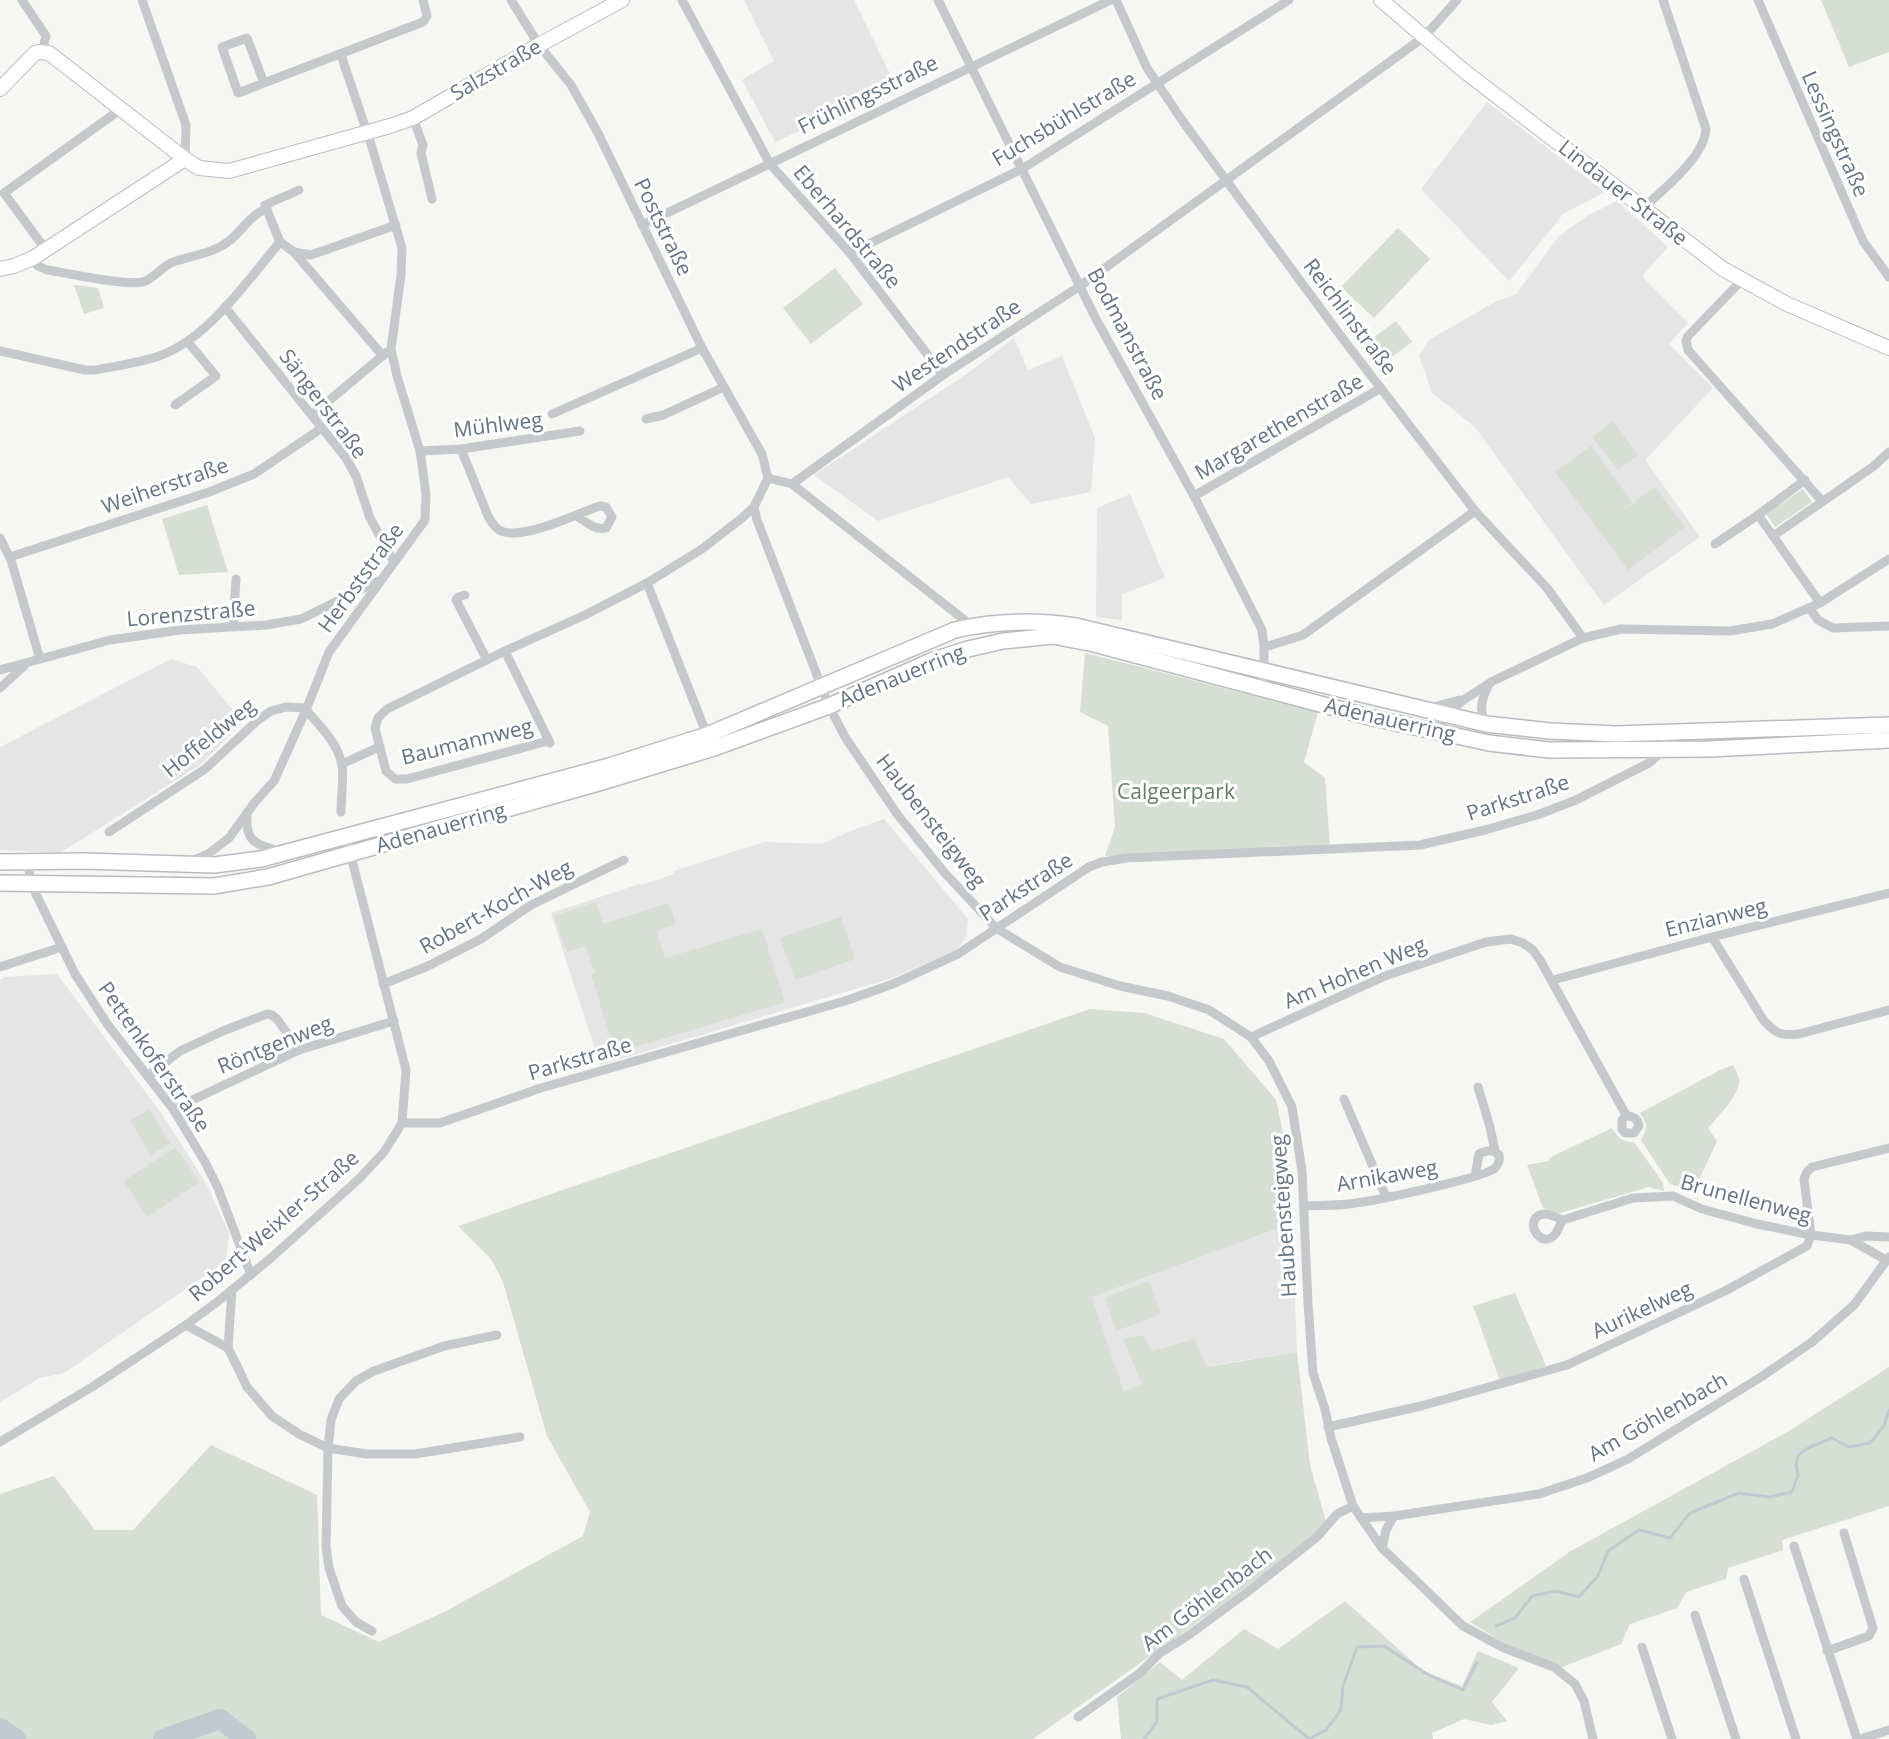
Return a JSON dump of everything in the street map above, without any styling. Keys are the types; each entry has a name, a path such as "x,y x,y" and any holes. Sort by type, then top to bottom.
{"main road":[{"name":"Adenauerring","path":"0,862 214,865 261,859 609,766 708,735 955,630 1014,620 1067,625 1118,635 1486,724 1550,731 1616,734 1889,725"},
{"name":"Adenauerring","path":"0,884 214,886 268,877 714,748 829,706 931,661 968,649 1003,641 1053,636 1094,644 1373,717 1489,743 1549,750 1664,750 1889,741"}],"street":[{"path":"0,88 29,58 42,52 46,36 22,0"},
{"path":"0,268 14,266 33,258 184,159 187,140 186,125 141,0"},
{"path":"264,83 247,38 222,47 238,93 423,22 427,16 423,0"},
{"name":"Poststraße","path":"511,0 539,45 571,85 630,199 702,348 762,454 768,478"},
{"name":"Salzstraße","path":"42,52 52,54 184,159 200,168 228,171 413,118 621,0"},
{"name":"Eberhardstraße","path":"682,0 770,164 850,253 943,375"},
{"name":"Bodmanstraße","path":"938,0 1080,286 1194,496 1262,630 1265,647 1261,688"},
{"name":"Frühlingsstraße","path":"642,225 1111,0"},
{"name":"Reichlinstraße","path":"1116,0 1156,83 1226,180 1343,339 1475,511 1547,588 1583,638"},
{"name":"Fuchsbühlstraße","path":"850,253 1022,169 1289,0"},
{"name":"Lindauer Straße","path":"1381,0 1464,71 1698,252 1742,280 1787,304 1889,348"},
{"name":"Westendstraße","path":"792,484 943,375 1080,286 1424,37 1457,0"},
{"path":"1644,208 1691,161 1706,138 1706,129 1662,0"},
{"name":"Lessingstraße","path":"1758,0 1863,241 1889,277"},
{"path":"313,414 391,349 403,258 396,225 341,55"},
{"path":"46,249 4,193 121,109"},
{"path":"413,118 423,145 421,153 432,199"},
{"path":"299,190 265,205 280,242 294,252 383,356"},
{"path":"33,258 38,266 47,270 135,283 154,277 172,263 209,253 229,241 255,214 267,208"},
{"path":"294,252 311,255 396,225"},
{"path":"0,351 85,370 95,370 158,356 188,342 225,307 280,242"},
{"path":"1742,280 1688,336 1688,351 1822,501"},
{"name":"Sängerstraße","path":"225,307 313,414 351,467 370,518 394,562"},
{"path":"175,405 216,376 188,342"},
{"path":"552,414 702,348"},
{"name":"Herbststraße","path":"184,864 208,854 229,838 274,782 329,652 425,520 426,494 420,451 391,349"},
{"path":"646,419 663,416 724,387"},
{"name":"Margarethenstraße","path":"1194,496 1381,388"},
{"name":"Weiherstraße","path":"10,557 209,492 254,474 322,428"},
{"name":"Mühlweg","path":"420,451 460,448 580,431"},
{"path":"460,448 488,516 503,532 524,532 576,515"},
{"path":"1773,536 1875,466 1889,452"},
{"path":"342,764 379,747 375,728 378,718 387,709 585,615 647,583 702,549 754,507 768,478 792,484 972,626"},
{"path":"1715,544 1805,480"},
{"name":"Haubensteigweg","path":"754,507 829,706 845,737 897,814 944,872 996,928 1060,967 1120,986 1168,996 1209,1010 1251,1037 1269,1061 1292,1107 1302,1172 1313,1373 1353,1506 1382,1548 1463,1626 1504,1648 1554,1667 1575,1684 1584,1701 1593,1739"},
{"path":"1265,647 1303,635 1475,511"},
{"path":"1758,515 1820,603"},
{"path":"0,538 10,557 40,659"},
{"path":"1438,731 1445,715 1465,699 1489,684 1583,638 1621,629 1730,631 1772,624 1820,603 1889,559"},
{"path":"233,626 237,579"},
{"name":"Lorenzstraße","path":"0,670 110,640 180,630 266,625 301,619 380,580"},
{"path":"647,583 708,735"},
{"path":"465,596 458,597 456,600 487,660"},
{"path":"1809,608 1818,620 1833,628 1889,626"},
{"name":"Baumannweg","path":"379,747 386,771 395,779 407,778 549,742 505,651"},
{"path":"0,688 26,664"},
{"path":"1486,724 1481,710 1481,700 1489,684"},
{"path":"1424,709 1465,699"},
{"name":"Hoffeldweg","path":"109,832 205,769 258,720 271,711 286,707 306,709"},
{"path":"306,709 328,735 342,764 340,812"},
{"path":"1664,750 1665,734"},
{"name":"Parkstraße","path":"402,1123 440,1123 541,1088 845,1001 893,984 958,954 1089,867 1102,862 1126,858 1420,845 1537,815 1576,800 1649,763 1664,750"},
{"path":"248,812 246,827 254,843 284,853"},
{"name":"Robert-Weixler-Straße","path":"0,1442 93,1387 186,1325 251,1275 360,1178 384,1152 402,1123 406,1070 346,837"},
{"name":"Robert-Koch-Weg","path":"383,984 428,966 481,939 531,905 624,860"},
{"name":"Pettenkoferstraße","path":"28,862 31,884 82,986 108,1025 173,1109 205,1162 218,1188 251,1275"},
{"name":"Enzianweg","path":"1553,980 1889,893"},
{"path":"1712,937 1764,1021 1775,1032 1786,1036 1799,1034 1889,1010"},
{"name":"Am Hohen Weg","path":"1251,1037 1385,976 1501,939 1517,941 1533,950 1553,980 1626,1115"},
{"path":"0,967 62,947"},
{"path":"148,1076 180,1052 222,1031 267,1014 277,1019 299,1050"},
{"name":"Röntgenweg","path":"173,1109 299,1050 394,1021"},
{"path":"1475,1176 1479,1154 1486,1150 1495,1151 1491,1127 1478,1087"},
{"path":"1344,1099 1386,1197"},
{"path":"1811,1235 1804,1179 1807,1172 1812,1167 1889,1148"},
{"name":"Arnikaweg","path":"1304,1206 1355,1203 1475,1176 1495,1169 1500,1161 1495,1151"},
{"name":"Brunellenweg","path":"1563,1220 1633,1198 1673,1196 1702,1209 1757,1224 1851,1240 1888,1259"},
{"name":"Aurikelweg","path":"1328,1427 1432,1403 1567,1365 1725,1291 1807,1246 1811,1235"},
{"name":"Brunellenweg","path":"1851,1240 1866,1236 1889,1237"},
{"name":"Am Göhlenbach","path":"1361,1518 1394,1516 1539,1494 1587,1478 1628,1459 1761,1377 1812,1342 1854,1305 1888,1259"},
{"path":"232,1290 228,1348 248,1387 272,1416 299,1434 328,1448 366,1454 415,1454 520,1437"},
{"path":"186,1325 228,1348"},
{"path":"372,1631 356,1622 342,1606 329,1568 326,1539 328,1448 331,1420 339,1400 356,1381 374,1371 444,1346 497,1335"},
{"name":"Am Göhlenbach","path":"1078,1717 1140,1673 1160,1653 1189,1635 1250,1590 1317,1537 1337,1514 1353,1506"},
{"path":"1382,1548 1386,1530 1394,1516"},
{"path":"1827,1651 1869,1636 1873,1628 1844,1533"},
{"path":"1794,1546 1858,1739 1889,1730"},
{"path":"1744,1579 1796,1739"},
{"path":"1695,1615 1736,1739"},
{"path":"1642,1647 1671,1739"}],"shaded area":[{"path":"744,0 854,0 896,86 775,142 742,80 774,61"},
{"path":"1487,102 1605,192 1564,213 1509,281 1421,189"},
{"path":"1617,201 1668,247 1642,276 1688,323 1669,344 1713,388 1645,460 1700,537 1604,605 1475,427 1432,393 1419,356 1429,340 1497,301 1516,294 1559,236 1587,216"},
{"path":"1014,338 1028,370 1062,356 1095,438 1091,492 1031,504 1008,477 878,521 814,475 968,373"},
{"path":"1130,494 1165,578 1122,594 1122,620 1096,617 1097,508"},
{"path":"171,659 197,667 243,722 200,765 60,853 0,850 0,747"},
{"path":"884,819 968,919 966,937 957,950 892,978 600,1065 551,913 669,876 674,874 673,871 764,842 821,844"},
{"path":"57,974 162,1114 207,1185 229,1233 226,1261 64,1373 40,1378 0,1402 0,980 5,977"},
{"path":"1292,1223 1297,1352 1213,1365 1124,1391 1092,1297"}],"green space":[{"path":"1821,0 1889,0 1889,52 1849,67"},
{"path":"1398,228 1430,259 1374,318 1341,287"},
{"path":"835,268 863,304 811,344 783,308"},
{"path":"74,285 98,288 104,308 84,314"},
{"path":"1396,321 1412,342 1382,364 1366,343"},
{"path":"1613,421 1638,455 1618,470 1592,437"},
{"path":"1591,446 1632,502 1610,520 1655,487 1685,527 1628,570 1555,472"},
{"path":"1803,489 1812,502 1775,527 1766,514"},
{"path":"207,505 228,572 179,575 162,519"},
{"name":"Calgeerpark","path":"1085,653 1318,712 1304,762 1325,778 1330,846 1105,856 1115,827 1108,726 1080,712"},
{"path":"596,902 603,924 669,903 676,924 656,931 665,958 762,929 785,1002 615,1053 591,974 595,973 585,946 567,952 554,916"},
{"path":"841,917 855,959 795,980 780,938"},
{"path":"1090,1009 1144,1013 1224,1039 1276,1100 1290,1165 1292,1223 1092,1297 1124,1391 1142,1385 1123,1338 1143,1336 1152,1351 1195,1339 1206,1367 1297,1352 1310,1465 1327,1525 1229,1600 1033,1739 0,1739 0,1494 54,1476 95,1530 133,1530 211,1445 317,1495 321,1615 379,1642 446,1611 583,1536 590,1512 547,1436 503,1282 491,1259 458,1226"},
{"path":"1733,1065 1739,1077 1739,1085 1728,1105 1708,1128 1717,1141 1698,1182 1687,1189 1670,1184 1641,1140 1646,1126 1640,1113"},
{"path":"149,1109 170,1143 151,1155 130,1121"},
{"path":"1612,1128 1621,1139 1634,1142 1663,1183 1664,1191 1649,1187 1560,1213 1543,1208 1527,1165 1548,1161 1553,1156"},
{"path":"176,1147 199,1182 147,1217 124,1181"},
{"path":"1149,1281 1161,1314 1116,1331 1105,1298"},
{"path":"1515,1293 1546,1366 1500,1381 1473,1306"},
{"path":"1889,1367 1889,1506 1782,1540 1783,1550 1728,1568 1726,1579 1686,1592 1677,1608 1630,1624 1621,1644 1560,1668 1514,1649 1470,1622 1571,1551 1789,1431"},
{"path":"1345,1601 1424,1672 1462,1686 1478,1651 1519,1668 1492,1702 1507,1721 1491,1725 1464,1719 1432,1733 1433,1739 1121,1739 1117,1697 1160,1662 1182,1680 1244,1629 1278,1649"}],"waterway":[{"path":"1496,1626 1515,1618 1532,1596 1555,1591 1579,1597 1598,1576 1608,1551 1639,1530 1670,1538 1690,1513 1739,1493 1769,1497 1792,1492 1798,1475 1796,1466 1798,1455 1832,1438 1849,1447 1870,1443 1884,1426 1889,1410"},
{"path":"1309,1739 1326,1730 1341,1710 1343,1686 1357,1647 1384,1646 1427,1674 1463,1690 1477,1662"},
{"path":"1144,1739 1157,1722 1157,1699 1213,1680 1247,1687 1309,1739"},
{"path":"163,1739 220,1719 246,1739"},
{"path":"0,1728 16,1739"}]}
